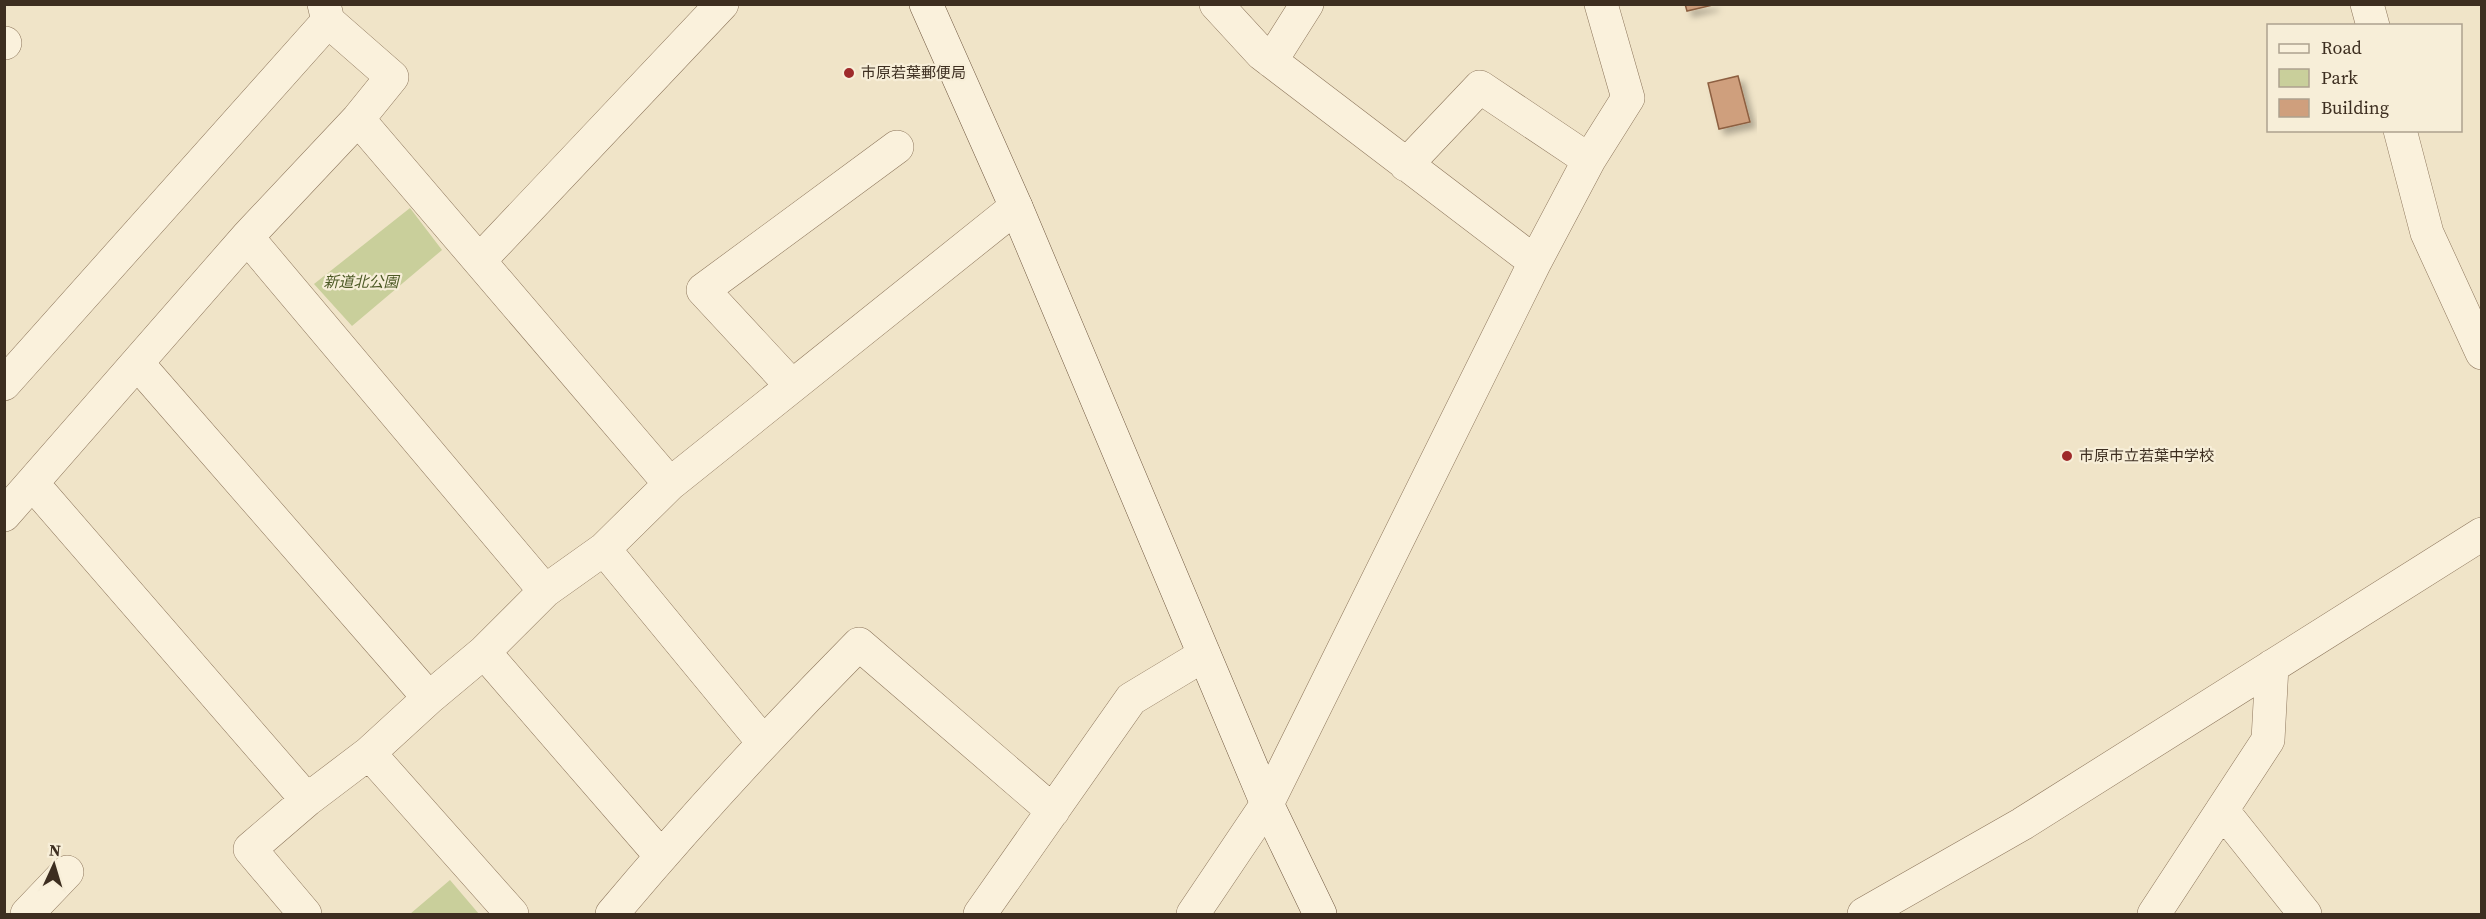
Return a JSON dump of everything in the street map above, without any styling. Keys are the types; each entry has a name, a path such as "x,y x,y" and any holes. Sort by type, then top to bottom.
{"street":[{"path":"480,260 722,4"},
{"path":"926,4 1016,207 1267,804 1320,915"},
{"path":"1216,4 1271,61 1535,262"},
{"path":"1271,61 1307,4"},
{"path":"1193,915 1267,804 1535,262 1589,160 1628,98 1601,4"},
{"path":"2367,4 2372,24"},
{"path":"4,384 326,13 392,77 358,119 247,237 4,515"},
{"path":"1406,165 1480,87 1589,160"},
{"path":"358,119 670,484"},
{"path":"2401,132 2427,233 2481,353"},
{"path":"792,386 702,290 897,147"},
{"path":"305,915 250,849 307,800 369,753 484,652 545,591 604,549 670,484 1016,207"},
{"path":"247,237 545,591"},
{"path":"138,364 429,698"},
{"path":"32,483 307,800"},
{"path":"1864,915 2022,824 2481,534"},
{"path":"604,549 763,742"},
{"path":"612,915 661,856 763,742 859,644 1053,811"},
{"path":"484,652 661,856"},
{"path":"980,914 1131,699 1204,655"},
{"path":"2154,915 2268,740 2272,666"},
{"path":"369,753 512,915"},
{"path":"2222,810 2306,915"},
{"path":"27,915 67,872"}],"green space":[{"name":"新道北公園","path":"410,208 442,250 352,326 314,284"},
{"path":"450,880 479,914 410,914"}],"building":[{"path":"1685,4 1713,4 1713,5 1687,11"},
{"path":"1738,76 1750,122 1719,129 1708,83"}],"place":[{"name":"市原若葉郵便局","path":"849,73"},
{"name":"市原市立若葉中学校","path":"2067,456"}]}
